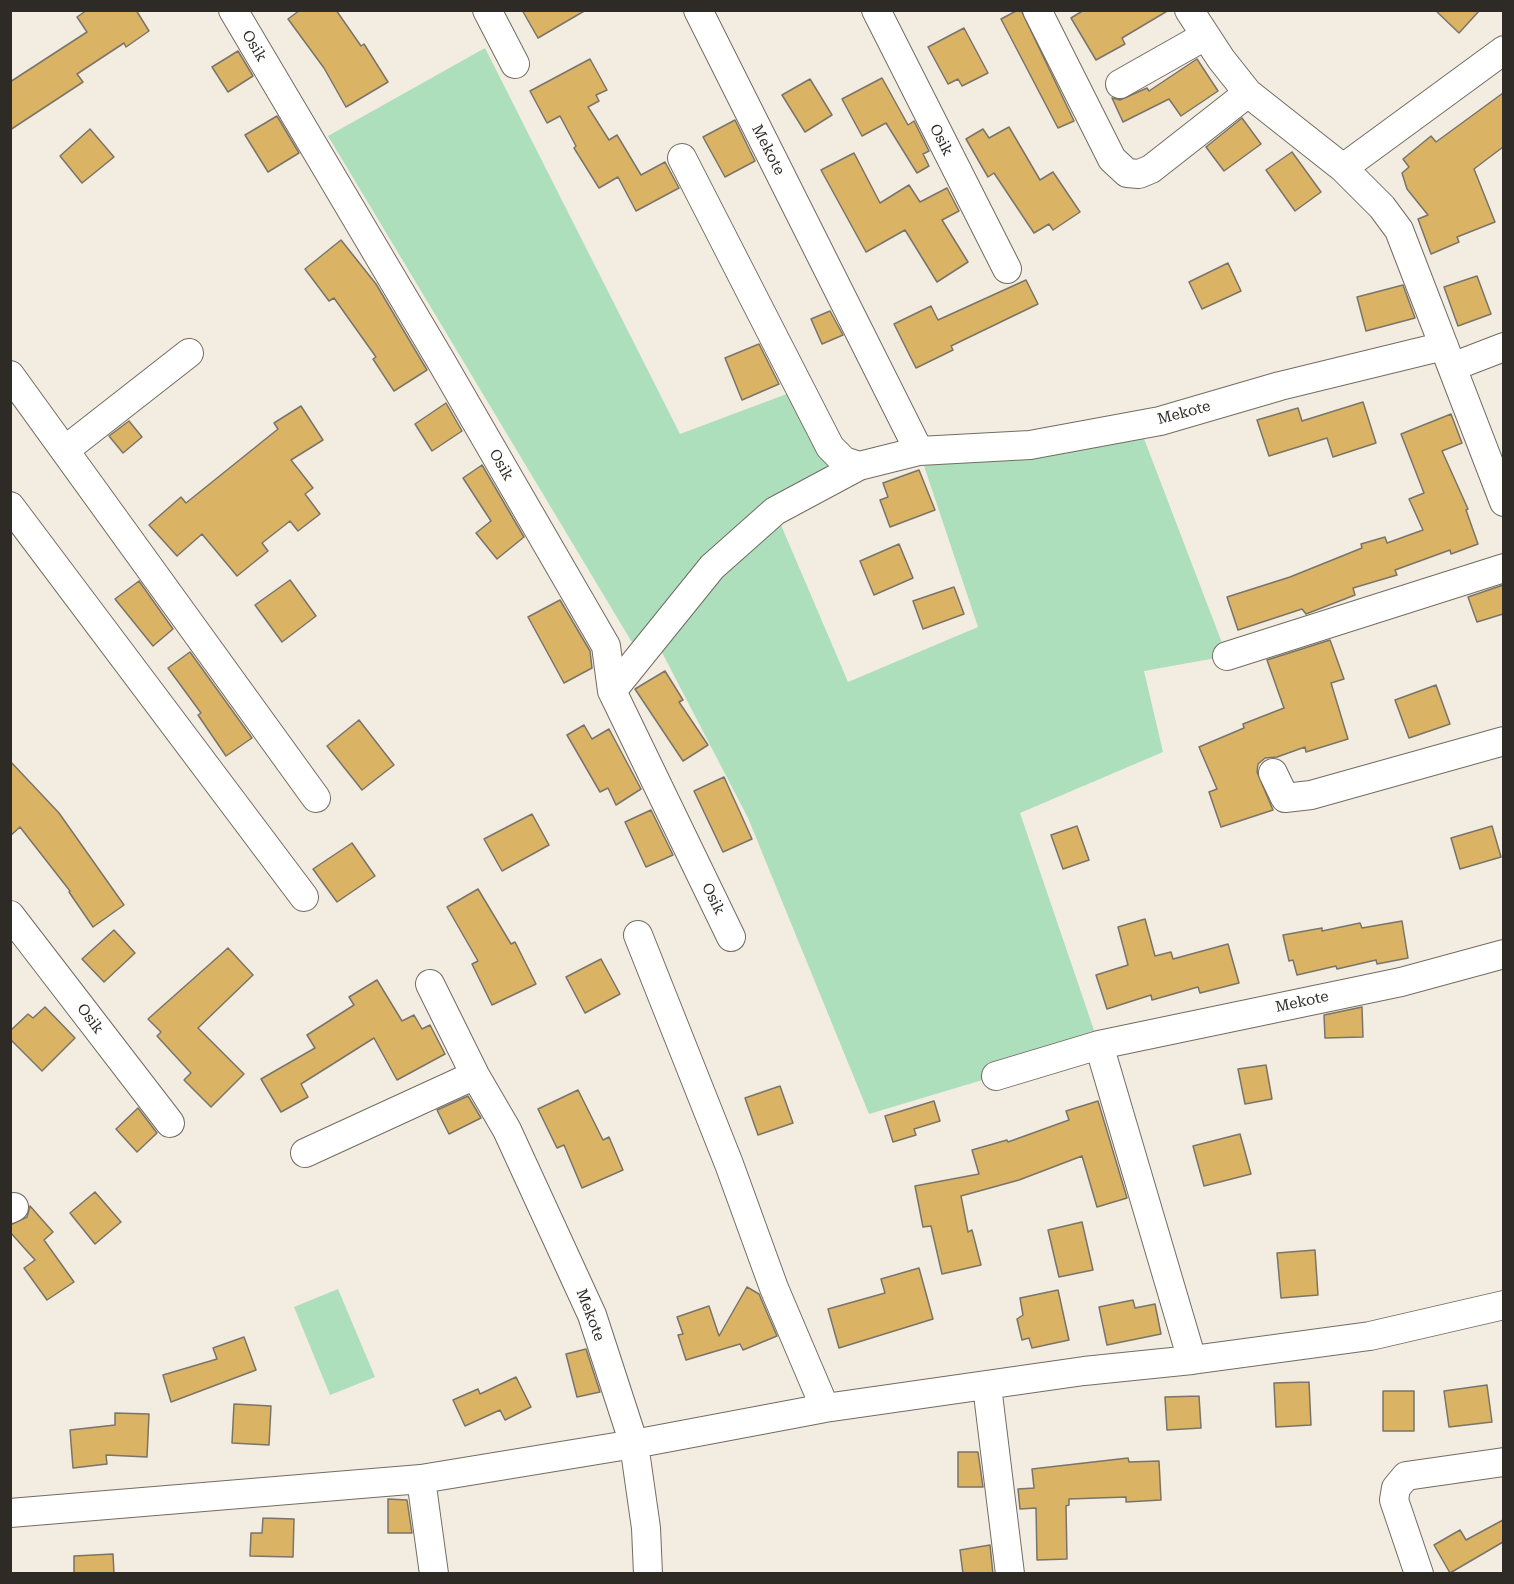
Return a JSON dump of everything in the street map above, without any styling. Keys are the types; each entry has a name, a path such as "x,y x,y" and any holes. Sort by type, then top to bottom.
{"street":[{"name":"Osik","path":"232,10 441,361 606,646 612,691 731,937"},
{"path":"487,10 515,64"},
{"name":"Mekote","path":"698,10 919,451"},
{"name":"Osik","path":"876,10 1006,269"},
{"path":"1037,10 1112,159 1127,173 1139,174 1151,170 1248,93"},
{"path":"1189,10 1205,36 1248,93 1343,168 1382,207 1399,230 1503,502"},
{"path":"1120,84 1205,36"},
{"path":"1343,168 1503,50"},
{"path":"682,158 830,447 844,461 859,466"},
{"name":"Mekote","path":"612,691 639,654 712,567 775,511 859,466 919,451 1030,445 1161,421 1280,386 1503,346"},
{"path":"65,450 189,353"},
{"path":"10,375 316,798"},
{"path":"10,506 304,897"},
{"path":"1227,656 1503,568"},
{"path":"1273,773 1285,798 1311,795 1503,741"},
{"name":"Osik","path":"10,915 170,1123"},
{"path":"638,935 729,1164 774,1288 825,1408"},
{"name":"Mekote","path":"996,1076 1099,1045 1401,982 1503,954"},
{"name":"Mekote","path":"430,984 475,1075 507,1130 592,1315 634,1444 646,1528 648,1574"},
{"path":"1099,1045 1192,1360"},
{"path":"305,1153 475,1075"},
{"path":"10,1513 421,1479 634,1444 825,1408 1084,1371 1192,1360 1370,1335 1503,1305"},
{"path":"987,1386 1010,1574"},
{"path":"1419,1574 1394,1500 1396,1488 1406,1476 1503,1462"},
{"path":"421,1479 434,1574"}],"green space":[{"path":"485,48 680,434 800,389 859,466 775,511 848,682 978,627 919,451 1143,436 1227,656 1144,671 1163,752 1020,813 1099,1045 869,1114 748,818 654,637 639,654 328,136"},
{"path":"338,1289 375,1377 330,1395 294,1307"}],"building":[{"path":"87,10 136,10 149,31 126,47 124,43 77,74 83,82 10,130 10,82 87,32 77,17"},
{"path":"300,10 336,10 361,46 364,44 388,82 346,107 324,68 288,19"},
{"path":"522,10 586,10 538,38"},
{"path":"1021,10 1074,121 1058,128 1001,19"},
{"path":"1084,10 1169,10 1122,38 1125,44 1096,60 1071,18"},
{"path":"1435,10 1480,10 1459,33"},
{"path":"964,28 988,73 962,86 958,79 948,84 928,47"},
{"path":"238,51 253,76 228,92 212,67"},
{"path":"590,59 607,90 596,95 599,101 588,107 609,140 617,135 641,175 665,162 679,188 636,211 618,177 599,188 574,148 576,146 560,116 547,123 530,91"},
{"path":"1197,59 1218,91 1181,116 1169,99 1123,122 1112,98 1120,100 1147,88 1149,91"},
{"path":"882,78 908,125 914,121 929,151 923,154 929,166 917,173 886,123 862,136 842,99"},
{"path":"810,79 832,115 805,132 782,95"},
{"path":"1503,93 1503,147 1474,169 1495,222 1457,237 1459,242 1431,254 1418,219 1428,215 1407,189 1402,173 1409,167 1403,159 1431,136 1436,142"},
{"path":"277,116 299,153 268,172 245,135"},
{"path":"1242,118 1261,144 1224,171 1206,147"},
{"path":"735,120 755,161 725,177 703,137"},
{"path":"1009,127 1040,180 1053,172 1080,212 1053,230 1049,224 1034,233 994,173 988,177 966,139 983,129 989,138"},
{"path":"90,129 114,157 82,183 60,156"},
{"path":"1292,152 1321,192 1295,211 1266,170"},
{"path":"854,153 880,203 909,185 920,202 947,188 959,211 942,220 968,262 937,282 905,230 866,252 821,170"},
{"path":"341,240 376,284 427,370 394,391 373,359 376,357 334,298 329,301 305,269"},
{"path":"1228,263 1241,291 1202,309 1189,282"},
{"path":"1477,276 1491,314 1458,326 1444,287"},
{"path":"1026,280 1038,304 951,346 953,350 916,368 894,324 931,306 938,320"},
{"path":"1403,285 1415,318 1366,331 1357,297"},
{"path":"830,311 843,335 822,344 811,319"},
{"path":"759,344 779,384 742,400 725,358"},
{"path":"1363,402 1376,443 1333,457 1327,438 1269,456 1257,420 1298,408 1302,421"},
{"path":"446,403 462,431 432,451 415,424"},
{"path":"301,406 323,440 291,460 313,488 305,494 320,514 298,531 290,521 262,543 268,551 237,576 202,534 177,556 149,525 181,497 186,503 278,429 274,423"},
{"path":"1451,414 1462,443 1442,451 1468,509 1466,510 1478,544 1451,554 1450,550 1395,570 1397,575 1353,588 1355,595 1306,614 1302,609 1238,630 1227,597 1290,577 1362,548 1361,544 1385,537 1387,543 1423,530 1409,499 1424,493 1401,434"},
{"path":"129,421 142,437 123,453 109,436"},
{"path":"482,465 524,537 497,559 476,533 491,521 463,478"},
{"path":"919,470 935,510 890,527 880,500 888,497 883,483"},
{"path":"899,544 913,578 874,595 860,561"},
{"path":"290,580 316,616 282,642 255,605"},
{"path":"139,581 173,629 153,646 115,599"},
{"path":"1503,585 1503,614 1477,622 1468,597"},
{"path":"954,587 964,614 923,629 913,601"},
{"path":"560,600 590,651 592,668 564,683 528,617"},
{"path":"1330,640 1344,679 1331,683 1348,739 1306,752 1305,747 1277,757 1265,758 1258,764 1257,772 1273,810 1221,827 1209,792 1217,789 1199,747 1244,728 1243,724 1284,708 1267,660"},
{"path":"190,652 252,738 226,756 198,715 201,713 168,668"},
{"path":"665,671 683,700 679,702 708,745 683,761 635,689"},
{"path":"1436,685 1450,724 1409,738 1395,700"},
{"path":"359,720 394,765 362,790 327,746"},
{"path":"584,725 592,739 609,729 641,789 616,805 608,788 600,792 567,735"},
{"path":"10,761 59,813 124,905 93,927 70,891 20,827 10,836"},
{"path":"724,777 752,839 723,852 694,791"},
{"path":"651,810 673,855 646,867 625,822"},
{"path":"532,814 549,845 502,871 484,839"},
{"path":"1077,826 1089,860 1063,869 1051,835"},
{"path":"1492,826 1501,857 1460,869 1451,838"},
{"path":"352,843 375,876 337,902 313,869"},
{"path":"478,889 511,944 515,942 536,984 492,1005 472,964 478,961 447,907"},
{"path":"1145,919 1155,956 1171,952 1173,959 1228,944 1239,983 1200,993 1198,987 1152,1000 1151,995 1107,1009 1096,975 1128,965 1118,927"},
{"path":"1402,921 1408,958 1377,964 1376,960 1337,969 1336,966 1297,975 1293,960 1289,961 1283,935 1322,928 1322,931 1360,923 1362,928"},
{"path":"114,930 135,953 104,982 82,959"},
{"path":"228,948 253,975 198,1028 244,1074 211,1107 184,1080 191,1073 157,1036 161,1032 148,1019"},
{"path":"601,959 620,994 585,1013 566,977"},
{"path":"377,980 402,1021 414,1015 422,1029 430,1025 445,1054 397,1080 374,1038 301,1084 308,1097 281,1112 261,1079 315,1048 307,1035 354,1005 349,997"},
{"path":"45,1007 75,1038 42,1071 10,1039 10,1031 28,1014 33,1018"},
{"path":"1362,1007 1363,1037 1325,1038 1324,1015"},
{"path":"1266,1065 1272,1099 1245,1104 1238,1069"},
{"path":"780,1086 793,1123 758,1135 745,1098"},
{"path":"578,1090 603,1140 609,1137 623,1170 582,1188 564,1145 557,1148 538,1109"},
{"path":"468,1096 481,1118 449,1134 437,1110"},
{"path":"934,1101 940,1121 914,1129 916,1135 893,1142 885,1116"},
{"path":"1098,1101 1127,1198 1097,1207 1082,1156 1019,1180 961,1196 968,1232 972,1230 981,1265 942,1274 931,1226 923,1227 915,1186 979,1174 972,1150 1007,1140 1008,1142 1069,1120 1066,1111"},
{"path":"138,1108 157,1133 137,1152 116,1129"},
{"path":"1240,1134 1251,1174 1204,1186 1193,1146"},
{"path":"95,1192 121,1222 95,1244 70,1213"},
{"path":"30,1206 53,1232 44,1240 74,1282 47,1300 24,1268 35,1260 10,1232 10,1225 27,1217"},
{"path":"1082,1222 1093,1270 1059,1277 1048,1230"},
{"path":"1315,1250 1318,1295 1281,1298 1277,1253"},
{"path":"919,1268 933,1319 839,1348 828,1309 885,1293 881,1279"},
{"path":"747,1287 759,1294 777,1336 743,1350 740,1344 686,1360 678,1335 683,1334 677,1317 709,1306 719,1336"},
{"path":"1058,1290 1069,1340 1032,1348 1029,1338 1022,1340 1017,1319 1023,1315 1020,1298"},
{"path":"1133,1300 1135,1308 1155,1304 1161,1334 1107,1345 1099,1307"},
{"path":"244,1337 256,1370 171,1402 163,1375 217,1359 213,1348"},
{"path":"586,1349 600,1392 577,1397 566,1354"},
{"path":"516,1377 531,1407 505,1420 500,1410 465,1426 453,1400 478,1389 480,1394"},
{"path":"1309,1382 1311,1425 1276,1427 1274,1383"},
{"path":"1487,1385 1492,1422 1449,1427 1444,1391"},
{"path":"1383,1391 1414,1391 1414,1431 1383,1431"},
{"path":"1199,1396 1201,1428 1167,1430 1165,1397"},
{"path":"234,1404 271,1406 269,1445 232,1443"},
{"path":"115,1413 149,1414 147,1457 106,1455 107,1464 73,1468 70,1430 115,1425"},
{"path":"958,1452 978,1452 983,1487 958,1487"},
{"path":"1128,1458 1129,1462 1159,1461 1161,1500 1126,1502 1126,1497 1069,1499 1069,1505 1066,1506 1067,1559 1037,1560 1036,1508 1020,1509 1018,1489 1034,1488 1032,1469"},
{"path":"388,1499 407,1500 412,1533 388,1533"},
{"path":"263,1518 294,1519 293,1557 250,1556 251,1533 262,1533"},
{"path":"1503,1520 1503,1542 1450,1573 1434,1545 1460,1530 1466,1540"},
{"path":"990,1545 993,1574 963,1574 960,1550"},
{"path":"113,1554 114,1574 74,1574 74,1556"}]}
